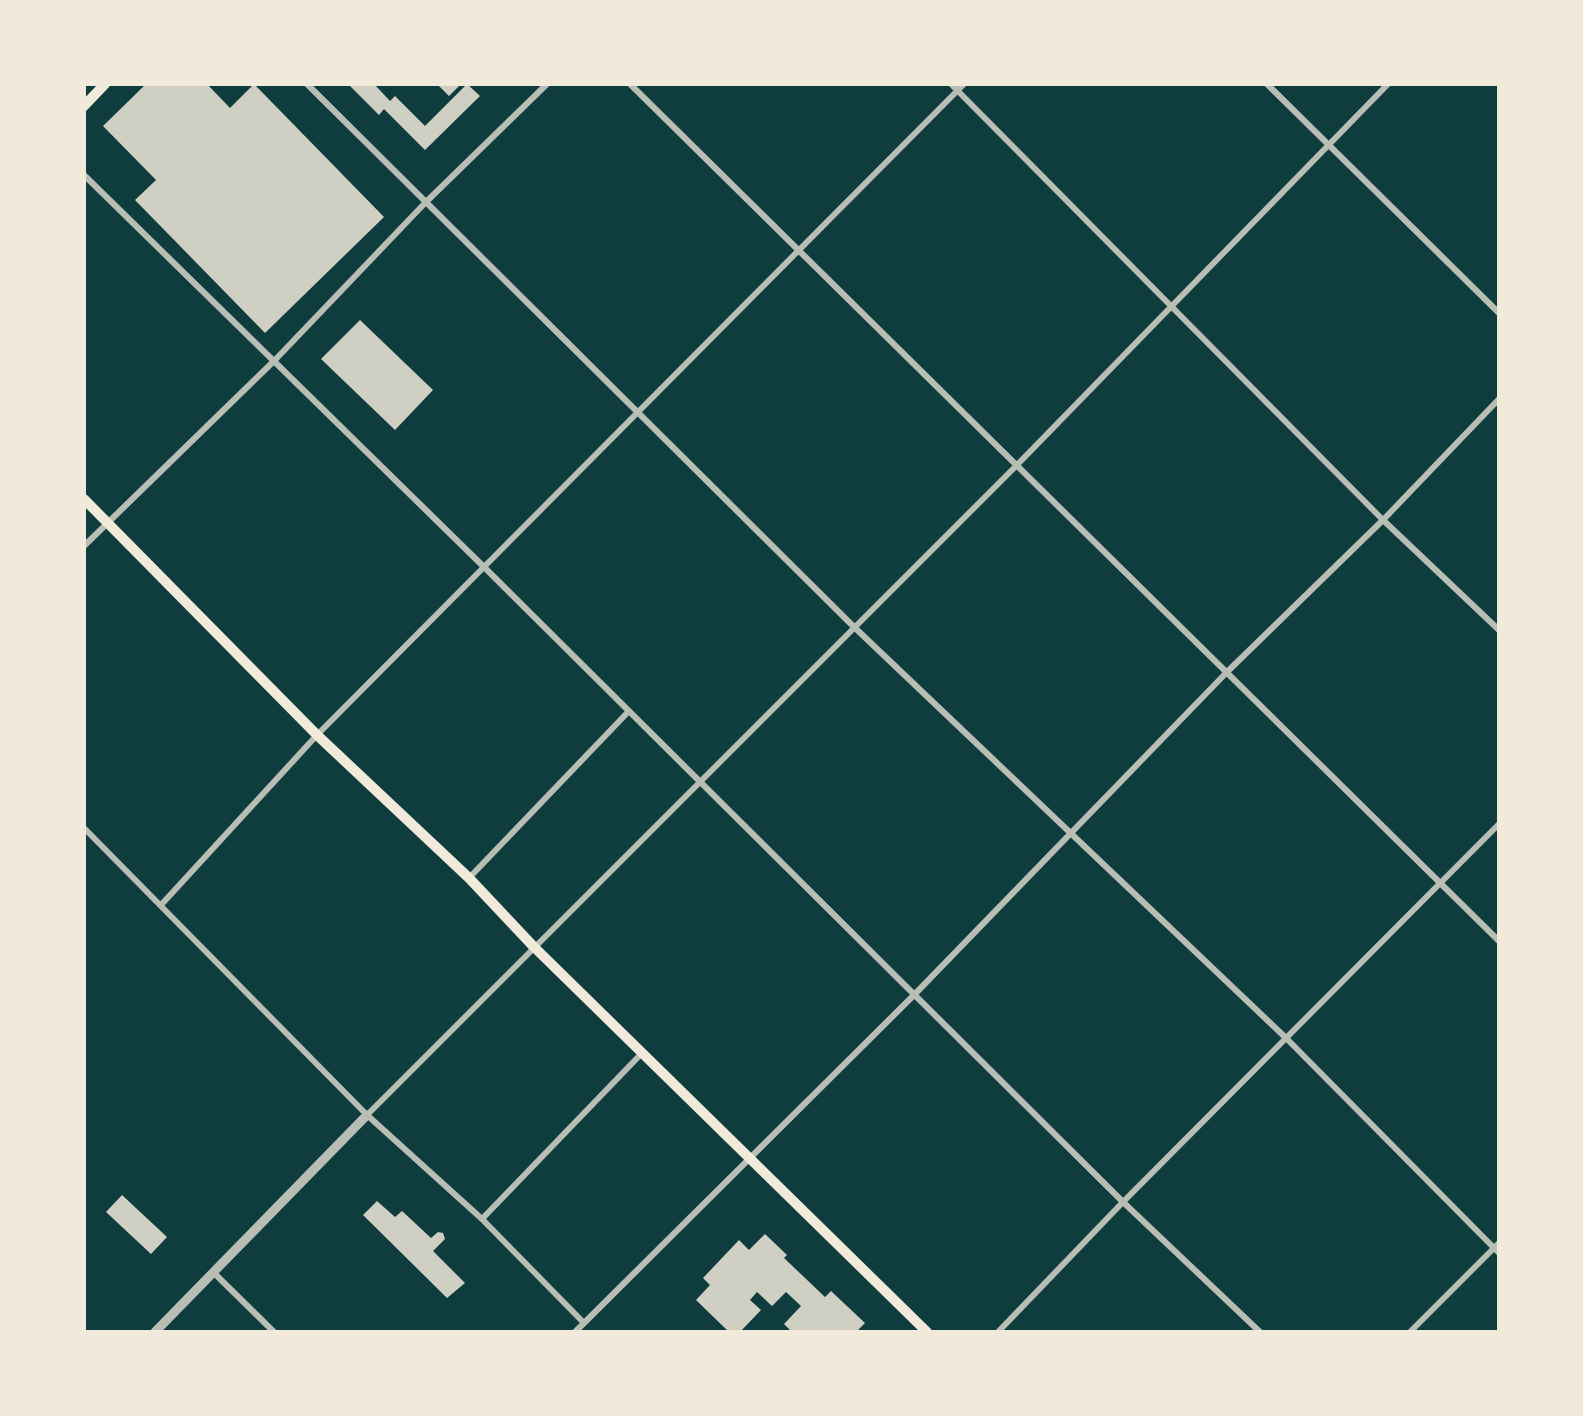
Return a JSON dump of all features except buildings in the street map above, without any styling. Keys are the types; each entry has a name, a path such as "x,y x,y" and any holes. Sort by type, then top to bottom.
{"main road":[{"path":"84,106 105,84"},
{"path":"84,499 317,735 469,878 533,946 927,1332"}],"street":[{"path":"308,84 426,203 639,410 853,626 1068,834 1286,1038 1497,1248 1410,1332"},
{"path":"84,546 275,360 426,203 547,84"},
{"path":"630,84 1499,941"},
{"path":"951,84 1383,520 1499,630"},
{"path":"161,904 317,735 485,568 639,410 800,252 964,84"},
{"path":"1267,84 1499,313"},
{"path":"155,1332 533,946 1016,466 1170,305 1388,84"},
{"path":"84,175 275,360 1123,1202 1260,1332"},
{"path":"575,1332 914,995 1227,672 1383,520 1499,399"},
{"path":"469,878 629,711"},
{"path":"998,1332 1123,1202 1499,824"},
{"path":"84,828 367,1115 482,1219 584,1323"},
{"path":"482,1219 642,1053"},
{"path":"213,1272 274,1332"}]}
